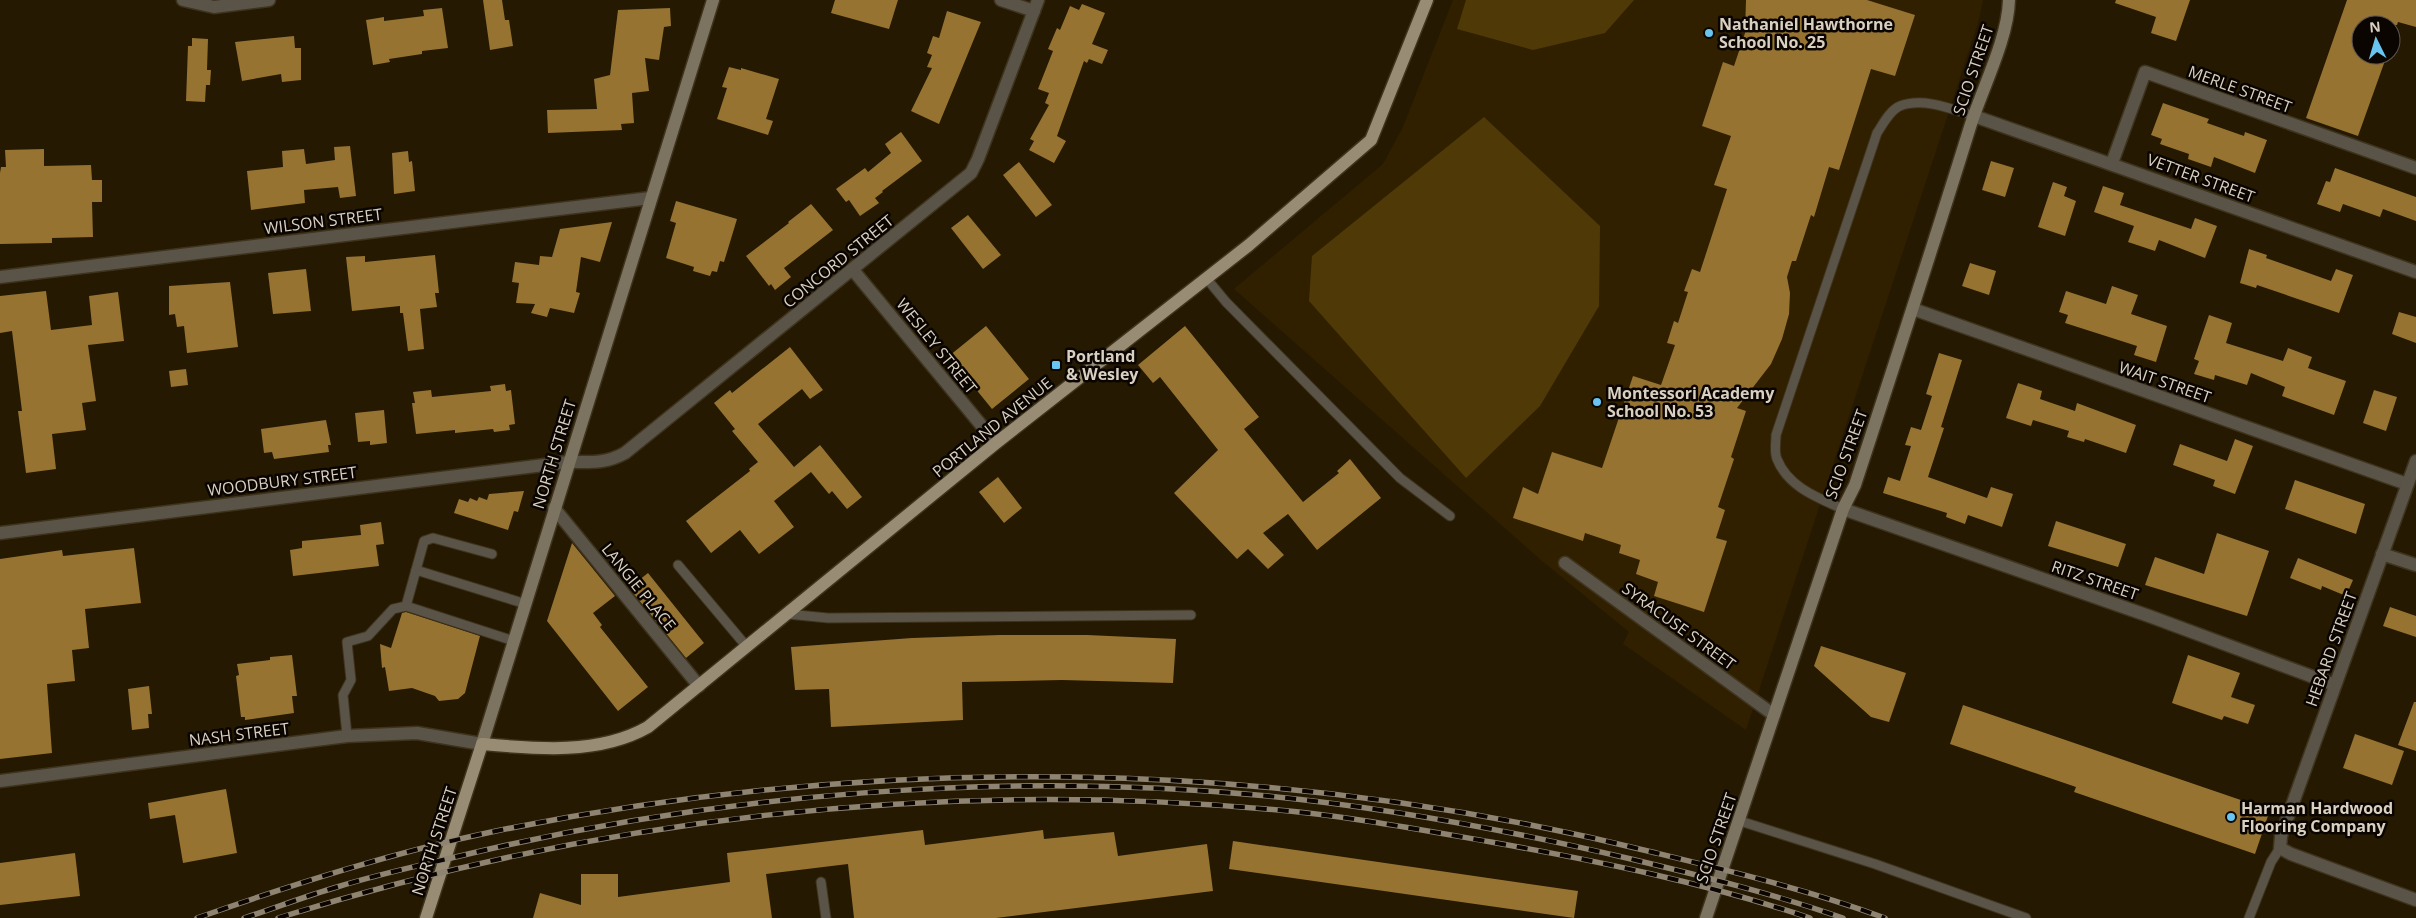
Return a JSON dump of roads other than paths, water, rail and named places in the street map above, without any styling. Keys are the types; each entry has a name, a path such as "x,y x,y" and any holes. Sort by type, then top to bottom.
{"main road":[{"name":"PORTLAND AVENUE","path":"482,744 557,748 625,739 648,726 699,686 996,443 1207,279 1371,140 1427,0"},
{"name":"NORTH STREET","path":"426,918 482,744"}],"street":[{"path":"183,0 214,7 269,0"},
{"name":"NORTH STREET","path":"482,744 713,0"},
{"path":"1001,0 1036,6"},
{"name":"SCIO STREET","path":"1706,918 1740,821 1843,508 1854,485 1912,310 1974,116 2003,34 2009,0"},
{"name":"CONCORD STREET","path":"568,462 605,462 625,453 971,173 1036,6"},
{"name":"MERLE STREET","path":"2112,163 2145,72 2416,168"},
{"name":"VETTER STREET","path":"1974,116 2112,163 2416,272"},
{"name":"WILSON STREET","path":"0,277 650,198"},
{"name":"WESLEY STREET","path":"853,270 996,443"},
{"name":"WAIT STREET","path":"1912,310 2407,484"},
{"name":"HEBARD STREET","path":"2280,848 2280,836 2416,461"},
{"name":"WOODBURY STREET","path":"0,534 568,462"},
{"name":"LANGIE PLACE","path":"554,508 699,686"},
{"name":"RITZ STREET","path":"1843,508 2149,616 2335,685"},
{"path":"2382,554 2416,565"},
{"name":"SYRACUSE STREET","path":"1565,563 1774,715"},
{"name":"NASH STREET","path":"0,781 347,736 417,733 482,744"},
{"path":"2280,848 2291,854 2416,900"}],"lane":[{"path":"1843,508 1809,494 1787,476 1776,457 1776,436 1877,133 1889,115 1899,106 1920,103 1944,107 1974,116"},
{"path":"1207,279 1226,302 1400,478 1450,516"},
{"path":"406,606 424,541 433,538 492,554"},
{"path":"678,565 747,647"},
{"path":"416,570 526,604"},
{"path":"347,736 343,695 351,680 347,642 368,636 393,609 406,606 514,641"},
{"path":"788,614 828,618 1191,615"},
{"path":"1740,821 1875,864 2026,918"},
{"path":"2249,918 2271,862 2280,848"},
{"path":"821,882 826,918"}],"railway":[{"path":"197,918 307,881 458,839 640,806 784,788 930,779 1075,777 1221,783 1365,798 1509,821 1652,852 1740,874 1828,899 1885,918"},
{"path":"244,918 325,891 400,870 562,834 661,816 762,802 864,793 966,787 1067,786 1168,789 1268,796 1451,821 1658,865 1764,893 1843,918"},
{"path":"278,918 398,883 520,855 643,832 767,815 892,804 1016,800 1141,801 1266,809 1407,827 1652,874 1771,905 1810,918"}],"place":[{"name":"Nathaniel Hawthorne School No. 25","path":"1709,33"},
{"name":"Portland & Wesley","path":"1056,365"},
{"name":"Montessori Academy School No. 53","path":"1597,402"},
{"name":"Harman Hardwood Flooring Company","path":"2231,817"}]}
